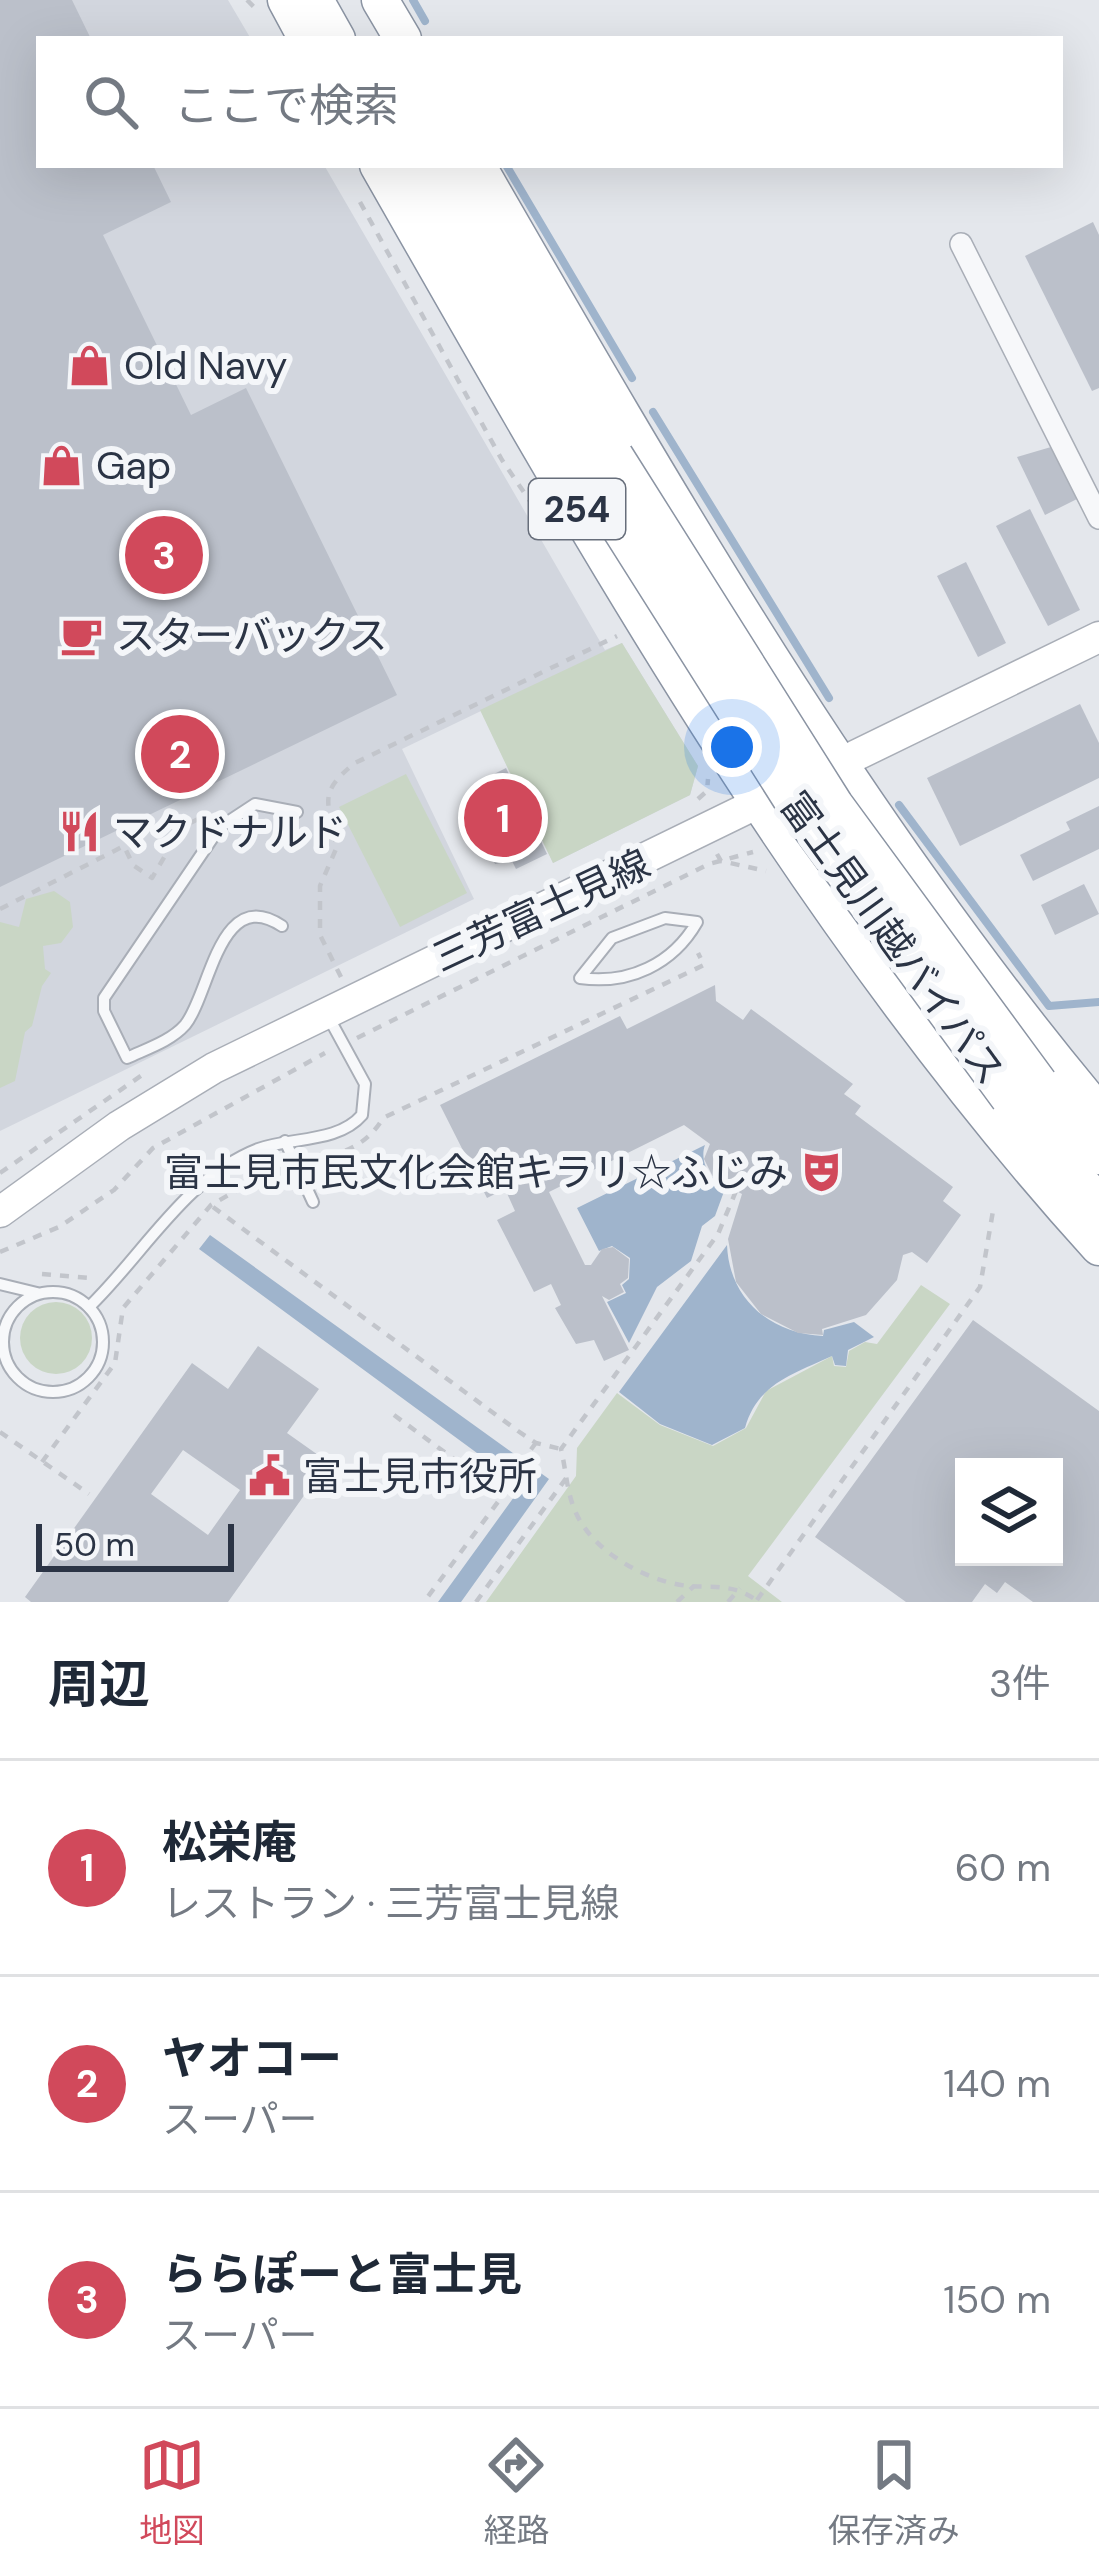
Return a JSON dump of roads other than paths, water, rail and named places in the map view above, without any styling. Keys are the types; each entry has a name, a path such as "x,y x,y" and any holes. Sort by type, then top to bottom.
{"highway":[{"path":"286,0 306,36"},
{"path":"315,0 335,36"},
{"path":"354,0 374,36"},
{"path":"380,0 402,36"},
{"name":"254","path":"380,168 607,560 762,805 922,1032 1099,1247"},
{"name":"富士見川越バイパス","path":"411,168 600,465 835,805 1099,1204"},
{"name":"富士見川越バイパス","path":"450,168 600,465"},
{"name":"254","path":"479,168 616,408 840,766 992,978 1099,1113"},
{"name":"富士見川越バイパス","path":"1024,1090 1099,1156"}],"main road":[{"name":"三芳富士見線","path":"0,1212 138,1114 325,1012 762,805 1099,637"}],"street":[{"path":"961,244 1099,518"}],"lane":[{"path":"282,926 254,918 237,924 221,938 183,1027 127,1058 104,1011 104,998 220,827 255,804 297,812"},
{"path":"664,918 697,922 678,949 648,970 614,978 580,978 599,949 628,927 664,918"},
{"path":"89,1306 197,1188 223,1167 285,1141 344,1130 362,1115 365,1084 325,1012"},
{"path":"285,1141 313,1202"},
{"path":"0,1284 39,1293 67,1293 89,1306 99,1320 103,1352 86,1380 72,1388 56,1392 25,1383 5,1357 1,1338 10,1316 39,1293"}],"water":[{"path":"705,1145 707,1170 726,1186 715,1216 702,1226 691,1261 657,1287 629,1343 607,1302 626,1293 622,1285 629,1279 630,1258 612,1246 599,1251 577,1208"},
{"path":"210,1235 549,1479 461,1602 438,1602 522,1486 199,1249"},
{"path":"727,1245 736,1282 770,1321 823,1336 824,1330 854,1322 874,1337 848,1350 846,1366 835,1365 832,1356 778,1382 758,1401 745,1428 712,1445 660,1424 619,1392"}],"waterway":[{"path":"413,0 425,21"},
{"path":"508,168 632,378"},
{"path":"653,412 829,698"},
{"path":"899,805 1049,1006 1099,1002"}],"place":[{"name":"Old Navy","path":"90,365"},
{"name":"Gap","path":"62,465"},
{"name":"ららぽーと富士見","path":"164,555"},
{"name":"スターバックス","path":"82,635"},
{"name":"ヤオコー","path":"180,754"},
{"name":"松栄庵","path":"503,818"},
{"name":"マクドナルド","path":"79,832"},
{"name":"富士見市民文化会館キラリ☆ふじみ","path":"822,1172"},
{"name":"富士見市役所","path":"269,1476"}]}
